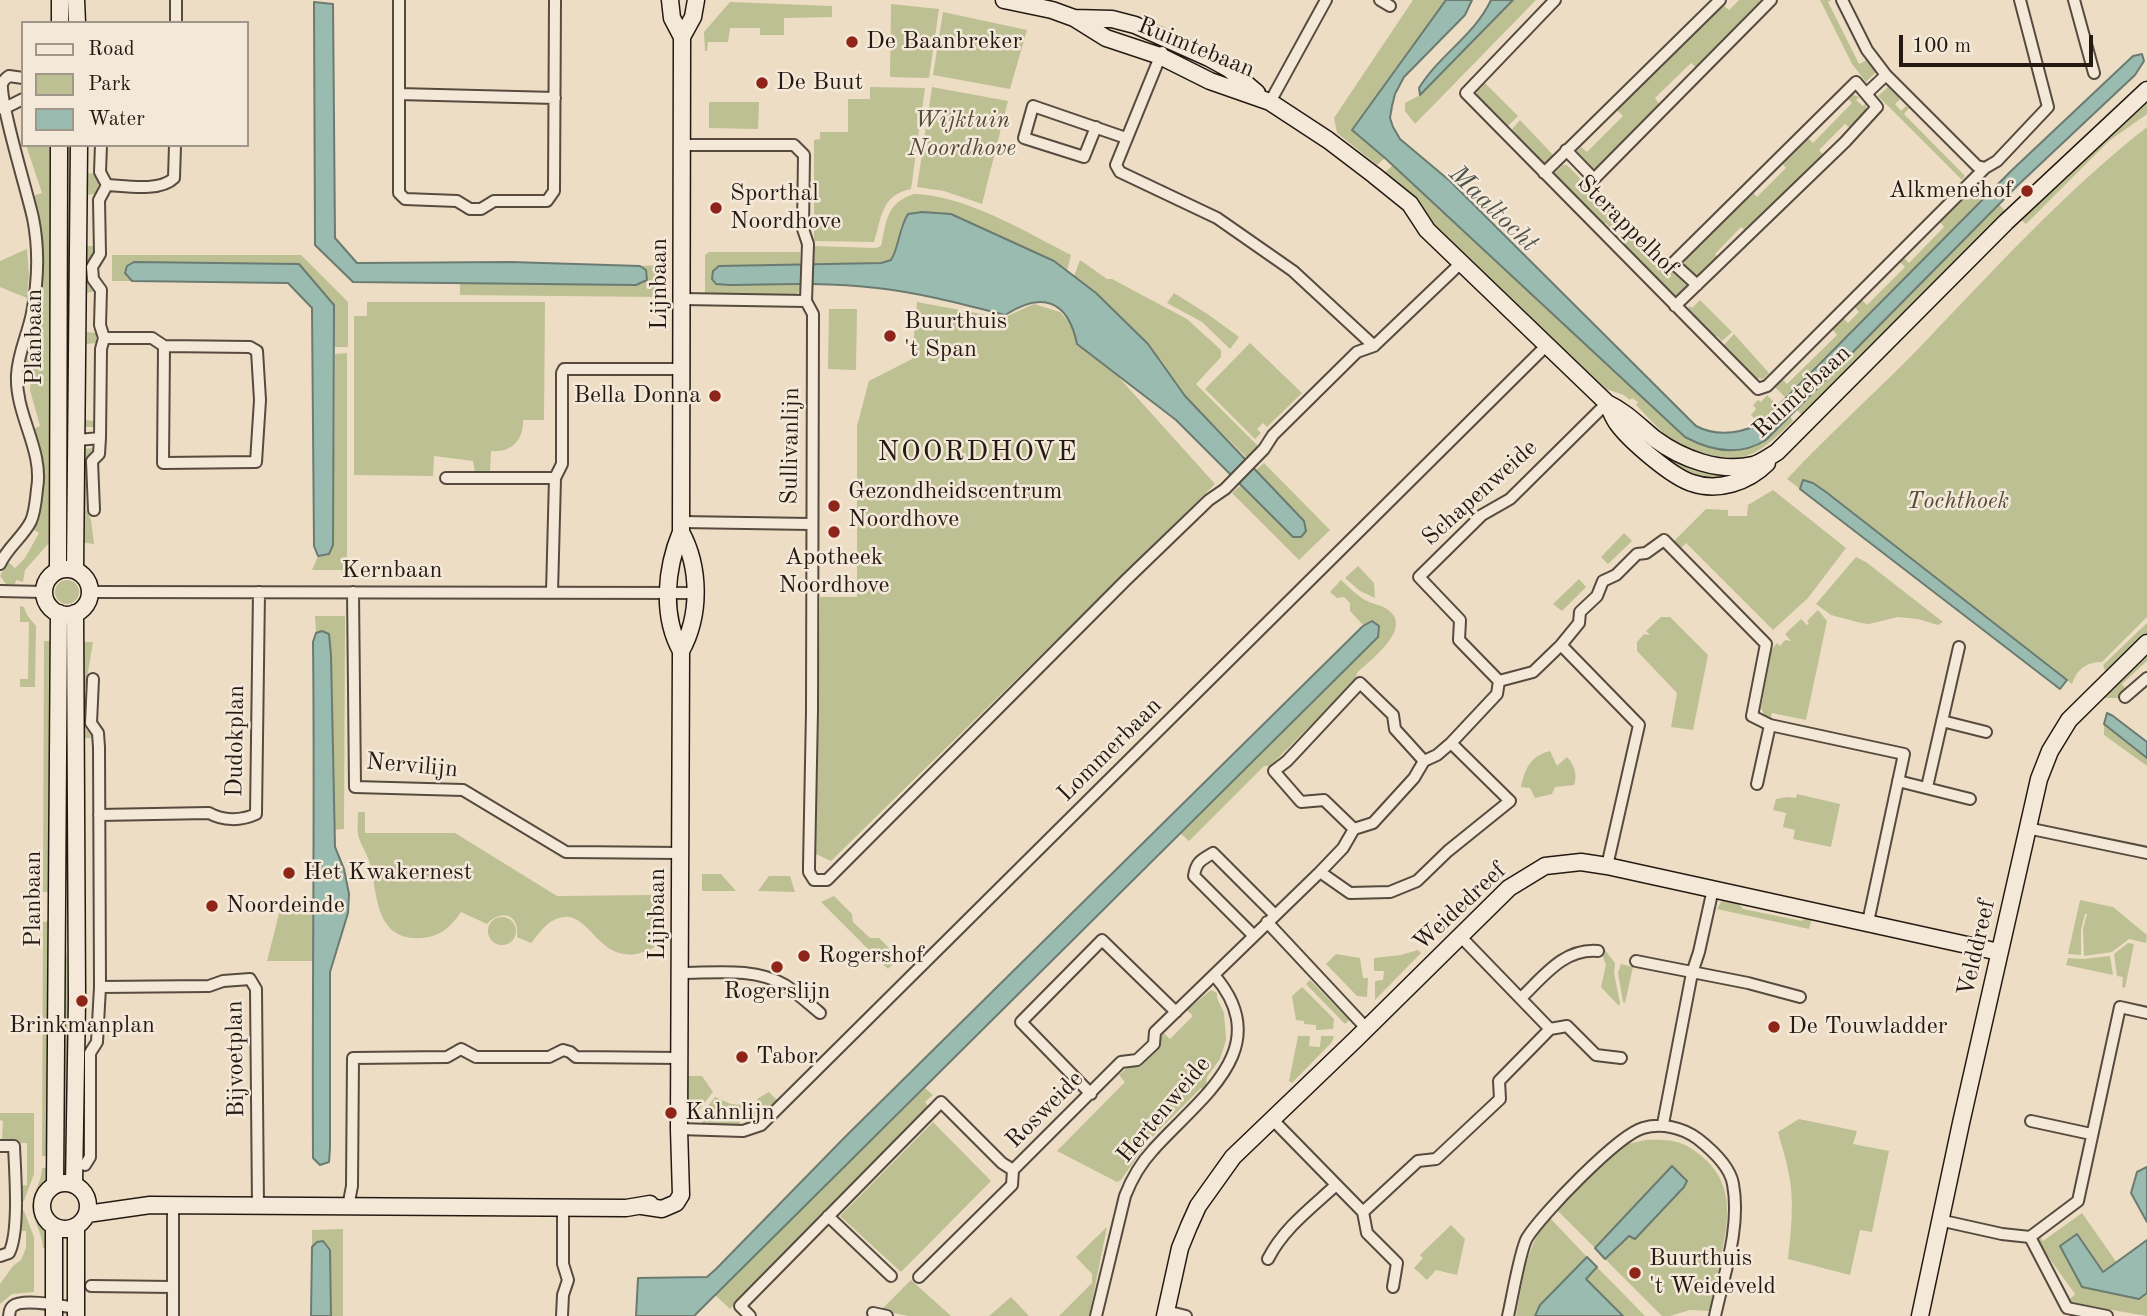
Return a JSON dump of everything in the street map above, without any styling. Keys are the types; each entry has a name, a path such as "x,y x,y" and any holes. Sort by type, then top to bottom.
{"street":[{"path":"60,21 61,0 75,0 77,21"},
{"path":"176,0 176,21"},
{"path":"399,0 399,192 405,200 457,201 470,209 481,209 494,201 547,201 555,191 555,0"},
{"name":"Lijnbaan","path":"87,1205 563,1208 642,1206 668,1195 680,1178 681,651 672,634 668,567 681,527 682,37 672,18 670,0"},
{"name":"Lijnbaan","path":"682,37 693,17 696,0"},
{"name":"Ruimtebaan","path":"1004,0 1053,5 1106,38 1160,56 1210,81 1267,101"},
{"path":"1267,101 1326,0"},
{"name":"Sterappelhof","path":"1555,0 1465,93 1758,389 1767,386 1985,168"},
{"path":"1544,173 1720,0"},
{"path":"1566,150 1594,179 1771,0"},
{"path":"1842,0 1867,50 1886,75 1977,166 1985,168 1997,161 2048,107 2021,0"},
{"path":"2074,0 2094,73"},
{"name":"Ruimtebaan","path":"1073,18 1112,19 1135,25 1229,69 1267,101 1328,140 1410,204 1427,230 1607,403 1622,410 1657,440 1712,466 1754,464 1777,452 2006,222 2147,90"},
{"path":"1167,39 1115,166 1120,172 1176,197 1236,231 1293,271 1374,346 1462,262"},
{"path":"1867,93 1886,75"},
{"path":"0,564 32,519 38,485 37,457 19,401 17,375 23,342 32,315 37,278 36,240 33,216 3,119 0,90 2,82 9,76 21,78"},
{"path":"1675,306 1697,285 1845,142 1877,107 1856,82 1673,263 1697,285"},
{"path":"399,94 555,98"},
{"path":"3,108 21,100"},
{"path":"1096,127 1084,157 1024,138 1034,106 1096,127 1126,138"},
{"name":"Sullivanlijn","path":"682,145 794,145 804,155 803,229 808,253 806,302 813,314 809,872 814,880 827,880 1172,536 1233,481 1255,459 1273,435 1357,352 1374,346"},
{"name":"Planbaan","path":"58,570 59,147"},
{"name":"Planbaan","path":"75,570 79,147"},
{"path":"101,147 100,172 107,186"},
{"path":"107,186 158,186 169,183 174,178 175,147"},
{"path":"94,510 92,461 99,454 101,349 104,338 100,325 101,290 93,279 92,267 100,254 99,200 107,186"},
{"path":"682,299 806,302"},
{"path":"104,338 152,338 164,346 250,347 257,351 260,400 256,462 163,463 164,346"},
{"name":"Lommerbaan","path":"679,1129 743,1131 761,1125 1547,345"},
{"path":"552,593 555,478 562,464 562,373 565,369 682,369"},
{"path":"1607,403 1618,424 1663,467 1692,483 1715,486 1742,481 1757,473 1777,452"},
{"name":"Schapenweide","path":"1499,681 1459,640 1460,620 1419,577 1482,515 1510,499 1607,403"},
{"path":"78,440 100,438"},
{"path":"446,478 555,478"},
{"path":"681,527 811,524"},
{"name":"Lijnbaan","path":"681,527 691,550 695,569 694,612 690,636 681,651"},
{"path":"1424,761 1395,729 1393,715 1360,682 1287,761 1274,771 1301,802 1324,800 1354,830 1373,823 1414,778 1424,761 1437,755 1451,743 1497,694 1499,681 1533,672 1579,623 1580,612 1597,596 1603,581 1616,575 1637,554 1646,553 1664,540 1766,644 1752,716 1770,725 1904,754 1868,922"},
{"path":"58,570 75,570 83,575 90,592 88,601 67,613 48,605 44,592 50,575 58,570"},
{"path":"0,591 44,592"},
{"name":"Kernbaan","path":"90,592 694,593"},
{"name":"Dudokplan","path":"99,815 209,814 218,818 246,819 256,814 259,592"},
{"name":"Nervilijn","path":"353,592 355,787 463,790 566,852 681,853"},
{"name":"Planbaan","path":"67,613 76,747 74,1185"},
{"name":"Planbaan","path":"55,1185 67,613"},
{"name":"Velddreef","path":"1920,1316 1939,1220 2039,779 2050,751 2069,720 2147,643"},
{"path":"1561,645 1639,725 1607,866"},
{"path":"1927,787 1959,648"},
{"path":"85,1165 90,1157 89,1053 97,1042 100,987 99,747 98,733 91,723 93,678"},
{"path":"2125,697 2147,678"},
{"path":"1942,721 1986,732"},
{"path":"1757,784 1770,725"},
{"path":"1320,872 1349,893 1390,892 1417,881 1448,851 1510,801 1451,743"},
{"path":"76,747 99,747"},
{"path":"1898,781 1970,799"},
{"path":"2027,828 2147,853"},
{"name":"Rosweide","path":"750,1316 740,1306 941,1102 1002,1163 1013,1170 1121,1062 1137,1060 1154,1044 1155,1032 1320,872 1343,848 1354,830"},
{"path":"1254,936 1194,876 1195,865 1199,861 1213,853 1367,1029"},
{"name":"Weidedreef","path":"1165,1314 1180,1248 1198,1206 1232,1158 1509,888 1532,872 1563,863 1581,862 1607,866 1999,952"},
{"path":"1663,1124 1692,973 1713,889"},
{"path":"1461,937 1550,1029"},
{"path":"1091,1094 1021,1022 1102,940 1176,1012"},
{"path":"1521,998 1563,958 1583,950 1598,951"},
{"path":"1636,961 1748,983 1800,997"},
{"path":"680,973 751,974 766,978 785,985 820,1013"},
{"name":"Hertenweide","path":"1096,1316 1125,1196 1132,1178 1153,1149 1221,1080 1236,1049 1236,1019 1231,1000 1214,975"},
{"name":"Bijvoetplan","path":"100,987 209,986 223,981 250,979 256,989 258,1206"},
{"path":"1939,1220 2029,1237 2078,1201 2120,1007 2147,1013"},
{"path":"1363,1212 1418,1161 1436,1159 1500,1099 1499,1081 1550,1029 1567,1026 1596,1055 1622,1058"},
{"path":"76,1031 97,1031"},
{"path":"348,1207 352,1186 353,1058 447,1057 461,1049 476,1057 549,1057 563,1050 576,1057 680,1058"},
{"path":"1272,1119 1363,1212 1367,1233 1397,1263 1392,1287"},
{"path":"2031,1121 2091,1134"},
{"path":"1508,1316 1526,1240 1550,1210 1619,1141 1640,1129 1663,1124 1695,1137 1719,1157 1733,1182 1734,1227 1715,1316"},
{"path":"0,1146 14,1146 15,1160 13,1244 9,1253 0,1256"},
{"path":"919,1277 1012,1185 1013,1170"},
{"path":"9,1316 10,1308 15,1304 39,1303 54,1311 76,1312 76,1226 87,1205 74,1185 55,1185 46,1193 42,1209 46,1219 54,1226 65,1229 76,1226"},
{"path":"1268,1259 1287,1230 1335,1186"},
{"path":"173,1205 173,1316"},
{"path":"562,1316 563,1295 568,1280 563,1264 563,1208"},
{"path":"828,1216 891,1276"},
{"path":"54,1226 54,1311"},
{"path":"2029,1237 2067,1308 2107,1316"},
{"path":"90,1286 173,1287"},
{"path":"873,1313 887,1316"},
{"path":"1165,1314 1186,1316"}],"green space":[{"path":"1413,0 1446,0 1352,129 1385,158 1377,165 1337,133 1334,118"},
{"path":"1513,0 1536,0 1415,124 1405,111 1405,103 1420,95"},
{"path":"1739,0 1765,0 1697,68 1691,63 1655,98 1660,105 1596,169 1576,158 1576,152 1581,147 1587,152 1623,116 1617,110 1723,5 1729,10"},
{"path":"1820,0 1831,0 1828,2 1859,64 1867,60 1876,72 1866,82 1852,64"},
{"path":"730,2 832,6 832,17 784,18 784,35 760,35 760,28 730,28 728,42 708,42 705,51 704,32"},
{"path":"891,4 939,9 929,78 890,77"},
{"name":"Wijktuin Noordhove","path":"943,12 1027,30 1010,89 933,75"},
{"path":"1483,81 1518,116 1505,129 1477,99 1477,88"},
{"path":"870,87 925,88 911,189 901,192 888,202 874,242 814,241 814,140 820,139 820,132 848,132 848,99 870,99"},
{"name":"Wijktuin Noordhove","path":"932,87 1008,101 982,204 944,191 917,187"},
{"path":"1888,87 1900,99 1895,104 1901,111 1906,106 1909,108 1904,114 1965,176 1962,180 1878,96"},
{"path":"1851,94 1859,97 1856,100 1863,106 1866,103 1866,115 1851,129 1845,124 1819,150 1824,156 1747,232 1741,227 1715,254 1720,259 1698,277 1684,266 1685,258 1752,191 1757,197 1786,168 1781,162 1807,137 1813,143 1852,103 1846,97"},
{"path":"2147,100 2147,114 2109,141 2026,224 2021,220 2105,135"},
{"path":"709,102 759,102 758,129 709,128"},
{"path":"1520,120 1555,157 1546,165 1541,165 1514,138 1517,135 1512,129"},
{"path":"2147,127 2147,617 2102,662 2083,667 2072,684 1813,483 1803,480 1800,489 1787,479 2058,205"},
{"path":"27,147 52,147 52,542 25,570 23,582 16,580 15,584 6,584 0,576 8,562 15,568 25,558 39,533 31,528 37,513 31,430 40,426 30,390 32,367 23,365 42,287 41,248 33,196 42,193"},
{"path":"63,147 73,147 70,542 63,542"},
{"path":"87,147 87,173 95,174 99,184 95,194 87,195 87,246 95,246 95,254 88,263 86,273 88,282 95,291 87,293 86,332 96,333 96,343 86,344 86,420 94,421 94,427 83,427"},
{"path":"1393,165 1686,437 1737,449 1747,448 1766,440 1790,416 1793,421 1762,448 1740,458 1714,458 1679,446 1636,405 1638,402 1603,388 1562,353 1384,173"},
{"path":"1563,165 1567,165 1625,225 1616,234 1606,223 1603,226 1554,178"},
{"path":"1983,188 1988,194 1785,397 1774,386 1781,378 1787,384 1837,335 1831,328 1842,317 1848,323 1859,312 1854,306 1861,299 1867,305 1905,267 1899,261 1903,257 1909,263 1944,227 1939,221 1969,190 1975,196"},
{"path":"914,194 954,201 1015,226 1071,255 1067,271 1054,261 951,214 901,225 896,253 891,260 881,263 814,264 812,246 881,246 889,214 898,202"},
{"path":"1999,204 2006,212 1803,416 1796,409"},
{"path":"1628,228 1687,286 1688,291 1675,299 1617,240"},
{"path":"27,249 27,298 0,287 0,261"},
{"path":"709,252 800,252 800,265 719,266 713,271 712,279 730,285 800,284 800,291 792,298 705,295 705,255"},
{"path":"112,255 301,255 348,302 348,347 335,347 334,305 299,264 127,277 132,281 112,281"},
{"path":"1080,260 1107,279 1112,279 1187,319 1221,350 1221,357 1196,384 1258,446 1247,458 1185,396 1148,344 1096,293 1074,276"},
{"path":"659,265 658,297 460,295 460,283 642,284 646,270 640,266"},
{"path":"1174,293 1239,337 1230,349 1202,322 1167,303"},
{"path":"1700,300 1732,332 1722,341 1717,336 1714,338 1688,312 1689,306 1692,308"},
{"path":"367,302 545,302 544,420 523,420 521,434 515,444 505,450 491,451 490,472 475,472 473,461 434,456 433,476 354,475 354,316 367,316"},
{"path":"917,302 1003,318 1034,304 1060,312 1215,484 831,861 816,854 820,597 857,597 857,426 869,381 912,359"},
{"path":"829,309 857,309 856,370 828,369"},
{"path":"1734,334 1769,373 1763,379 1751,377 1722,347"},
{"path":"1250,343 1302,393 1267,427 1263,423 1257,429 1261,433 1255,439 1205,389"},
{"path":"347,353 347,570 312,570 318,556 330,554 333,545 335,354"},
{"path":"1767,395 1777,405 1760,424 1751,415 1756,409 1753,405 1758,400 1761,402"},
{"path":"1616,413 1658,449 1682,464 1708,473 1747,476 1704,482 1666,466"},
{"path":"94,448 86,459 86,509 91,520 94,544 80,542 82,449"},
{"path":"1264,463 1330,530 1299,560 1232,493 1242,484 1293,537 1304,521 1255,471"},
{"name":"Tochthoek","path":"1773,490 1846,548 1808,598 1773,630 1686,543 1681,548 1674,541 1706,509 1728,510 1728,516 1747,516 1748,505"},
{"path":"1624,533 1632,541 1608,564 1601,557"},
{"path":"1856,557 1943,622 1938,625 1898,617 1869,624 1861,623 1831,615 1816,604"},
{"path":"1358,566 1374,583 1375,598 1360,591 1345,578"},
{"path":"1579,579 1586,587 1562,611 1553,604"},
{"path":"67,580 76,583 79,592 76,601 67,604 58,601 55,592 58,583"},
{"path":"1341,580 1363,599 1387,609 1394,617 1396,625 1393,634 1380,652 1357,673 1355,681 1270,766 1264,766 1189,841 1181,834 1378,637 1372,621 1364,626 1350,611 1350,603 1344,597 1337,598 1330,592"},
{"path":"20,606 24,607 36,626 35,687 20,687 20,679 28,679 29,622 20,622"},
{"path":"1818,610 1827,621 1806,720 1772,713 1770,721 1766,719 1761,708 1772,649 1777,643 1780,646 1785,640 1791,641 1785,634 1801,619 1807,625 1807,621"},
{"path":"315,616 345,616 344,829 333,830 329,634 322,631 316,633"},
{"path":"1661,617 1670,617 1708,655 1693,730 1671,727 1677,693 1637,651 1637,642 1644,634 1650,635 1646,631"},
{"path":"2147,623 2147,635 2106,673 2103,665"},
{"path":"44,641 52,641 51,892 43,892"},
{"path":"62,642 71,642 71,870 64,886"},
{"path":"81,642 93,642 85,691 86,729 93,738 81,738"},
{"path":"2147,652 2147,661 2122,684 2127,690 2119,698 2100,698"},
{"path":"2104,724 2147,758 2147,766 2104,735"},
{"path":"1550,751 1557,766 1567,757 1575,773 1574,785 1555,787 1552,794 1535,798 1530,788 1521,787 1524,774 1533,760"},
{"path":"1797,794 1840,804 1831,847 1793,839 1795,830 1783,827 1786,813 1773,810 1776,799 1796,798"},
{"path":"358,812 365,812 365,833 455,833 557,896 654,895 655,885 658,885 657,946 637,954 621,953 608,947 578,920 567,917 551,922 531,943 517,937 516,923 504,915 487,924 461,912 445,930 422,938 407,937 395,932 381,914 370,864 358,834"},
{"path":"702,874 721,874 736,891 702,891"},
{"path":"769,876 790,876 795,892 758,891"},
{"path":"834,896 852,914 853,922 870,938 879,938 899,958 888,969 821,902"},
{"path":"1722,900 1739,904 1743,909 1802,921 1806,917 1812,918 1809,929 1717,909"},
{"path":"2080,900 2113,907 2147,935 2146,943 2129,939 2112,952 2084,956 2085,914 2081,930 2081,955 2068,954"},
{"path":"281,906 314,906 313,961 267,961"},
{"path":"502,917 512,921 516,931 512,941 502,945 492,941 488,931 492,921"},
{"path":"50,921 50,1156 42,1156 43,922"},
{"path":"65,922 65,947 71,975 70,1155 59,1155"},
{"path":"2128,943 2134,944 2125,988 2122,987 2123,977 2117,976 2114,954"},
{"path":"1418,950 1421,953 1375,1000 1375,981 1383,980 1384,971 1374,971 1374,958"},
{"path":"1605,950 1615,963 1619,1006 1601,987 1606,965 1602,954"},
{"path":"1336,954 1360,958 1363,978 1368,978 1367,997 1357,996 1326,964"},
{"path":"2110,956 2113,975 2066,965 2068,958"},
{"path":"1621,964 1633,967 1625,1003 1618,973"},
{"path":"1310,980 1349,1020 1345,1024 1306,984"},
{"path":"1302,987 1334,1019 1333,1029 1316,1030 1316,1025 1296,1020 1292,996"},
{"path":"1211,990 1217,993 1224,1013 1226,1040 1220,1059 1207,1077 1205,1091 1201,1088 1148,1141 1121,1180 1117,1182 1057,1151 1125,1082 1119,1075 1129,1066 1141,1066 1159,1046 1157,1037 1163,1032 1170,1039 1193,1016 1187,1010"},
{"path":"1298,1036 1310,1036 1309,1046 1320,1047 1321,1036 1334,1036 1332,1042 1292,1083 1289,1081"},
{"path":"686,1076 702,1076 713,1092 697,1112 686,1112"},
{"path":"925,1088 933,1095 925,1102 929,1108 793,1247 730,1309 715,1295"},
{"path":"769,1092 778,1101 759,1119 745,1124 745,1104 758,1102 757,1099"},
{"path":"715,1097 741,1105 740,1124 702,1124 702,1114"},
{"path":"0,1113 34,1113 34,1174 24,1201 19,1202 18,1186 27,1185 27,1143 2,1140 3,1121 0,1120"},
{"path":"1799,1119 1857,1131 1853,1144 1889,1151 1872,1232 1860,1230 1850,1275 1788,1259 1791,1192 1778,1132"},
{"path":"933,1122 991,1181 901,1272 840,1216"},
{"path":"1664,1140 1685,1145 1706,1160 1722,1182 1727,1218 1711,1311 1690,1310 1662,1316 1605,1259 1629,1235 1673,1167 1595,1248 1557,1210 1613,1152 1627,1144"},
{"path":"42,1168 50,1168 38,1205 48,1233 49,1248 43,1248 32,1208"},
{"path":"18,1211 24,1211 34,1237 34,1292 12,1294 0,1304 0,1284 21,1260 26,1248 26,1231 18,1231"},
{"path":"2082,1213 2117,1263 2101,1272 2087,1249 2060,1247 2082,1287 2138,1299 2147,1293 2147,1316 2071,1303 2068,1301 2075,1294 2042,1248 2035,1252 2034,1238 2039,1235 2043,1241"},
{"path":"1550,1218 1587,1257 1540,1305 1535,1316 1516,1316 1530,1252"},
{"path":"1451,1225 1465,1239 1457,1275 1436,1270 1427,1280 1414,1268 1423,1258 1420,1255"},
{"path":"1107,1227 1089,1316 1059,1316 1092,1283 1092,1274 1076,1257"},
{"path":"343,1229 343,1316 331,1316 330,1250 312,1247 312,1230"},
{"path":"1597,1267 1645,1316 1623,1316 1589,1283 1586,1279"},
{"path":"911,1280 951,1316 908,1316 881,1310"},
{"path":"1011,1297 1029,1316 989,1316"}],"water":[{"path":"1446,0 1472,0 1465,15 1404,77 1395,94 1390,118 1400,139 1450,181 1696,426 1720,433 1736,432 1760,424 2011,171 2133,56 2142,54 2144,61 2135,75 2018,185 1766,440 1746,449 1725,450 1705,446 1685,437 1352,130"},
{"path":"1491,0 1513,0 1420,95 1419,88 1427,76 1466,35"},
{"path":"314,2 333,4 335,238 357,263 511,262 640,266 646,270 647,280 636,285 353,282 315,245"},
{"path":"908,214 951,214 1054,261 1096,293 1148,344 1185,396 1304,521 1306,531 1301,537 1293,537 1176,420 1077,344 1067,318 1052,304 1031,303 1005,315 877,288 822,284 730,285 716,284 712,279 713,271 719,266 881,263 891,260"},
{"path":"134,262 299,264 334,305 333,545 329,554 318,556 314,546 312,308 288,283 132,281 125,273 127,266"},
{"path":"1803,480 1826,492 2067,680 2060,689 1800,489"},
{"path":"1372,621 1379,626 1378,637 694,1316 636,1316 638,1278 707,1277 716,1269 846,1136 1363,626"},
{"path":"322,631 329,634 331,655 335,847 344,869 349,894 348,913 330,972 330,1148 329,1162 320,1165 313,1158 313,642 316,633"},
{"path":"2107,713 2147,742 2147,758 2104,724"},
{"path":"1672,1166 1687,1181 1684,1187 1635,1239 1629,1236 1605,1259 1595,1248"},
{"path":"2147,1167 2147,1222 2131,1193 2137,1172"},
{"path":"2077,1234 2103,1272 2147,1240 2147,1293 2139,1299 2082,1287 2060,1246"},
{"path":"323,1241 330,1250 331,1316 311,1316 312,1247"},
{"path":"1587,1257 1597,1267 1586,1279 1623,1316 1535,1316 1540,1305"}],"place":[{"name":"De Baanbreker","path":"852,42"},
{"name":"De Buut","path":"762,83"},
{"name":"Alkmenehof","path":"2027,191"},
{"name":"Sporthal Noordhove","path":"716,208"},
{"name":"Buurthuis 't Span","path":"890,336"},
{"name":"Bella Donna","path":"715,396"},
{"name":"Gezondheidscentrum Noordhove","path":"834,506"},
{"name":"Apotheek Noordhove","path":"834,532"},
{"name":"Het Kwakernest","path":"289,873"},
{"name":"Noordeinde","path":"212,906"},
{"name":"Rogershof","path":"804,956"},
{"name":"Rogerslijn","path":"777,967"},
{"name":"Brinkmanplan","path":"82,1001"},
{"name":"De Touwladder","path":"1774,1027"},
{"name":"Tabor","path":"742,1057"},
{"name":"Kahnlijn","path":"671,1113"},
{"name":"Buurthuis 't Weideveld","path":"1635,1273"}],"district":[{"name":"NOORDHOVE","path":"978,453"}],"water label":[{"name":"Maaltocht","path":"1493,209"}]}
